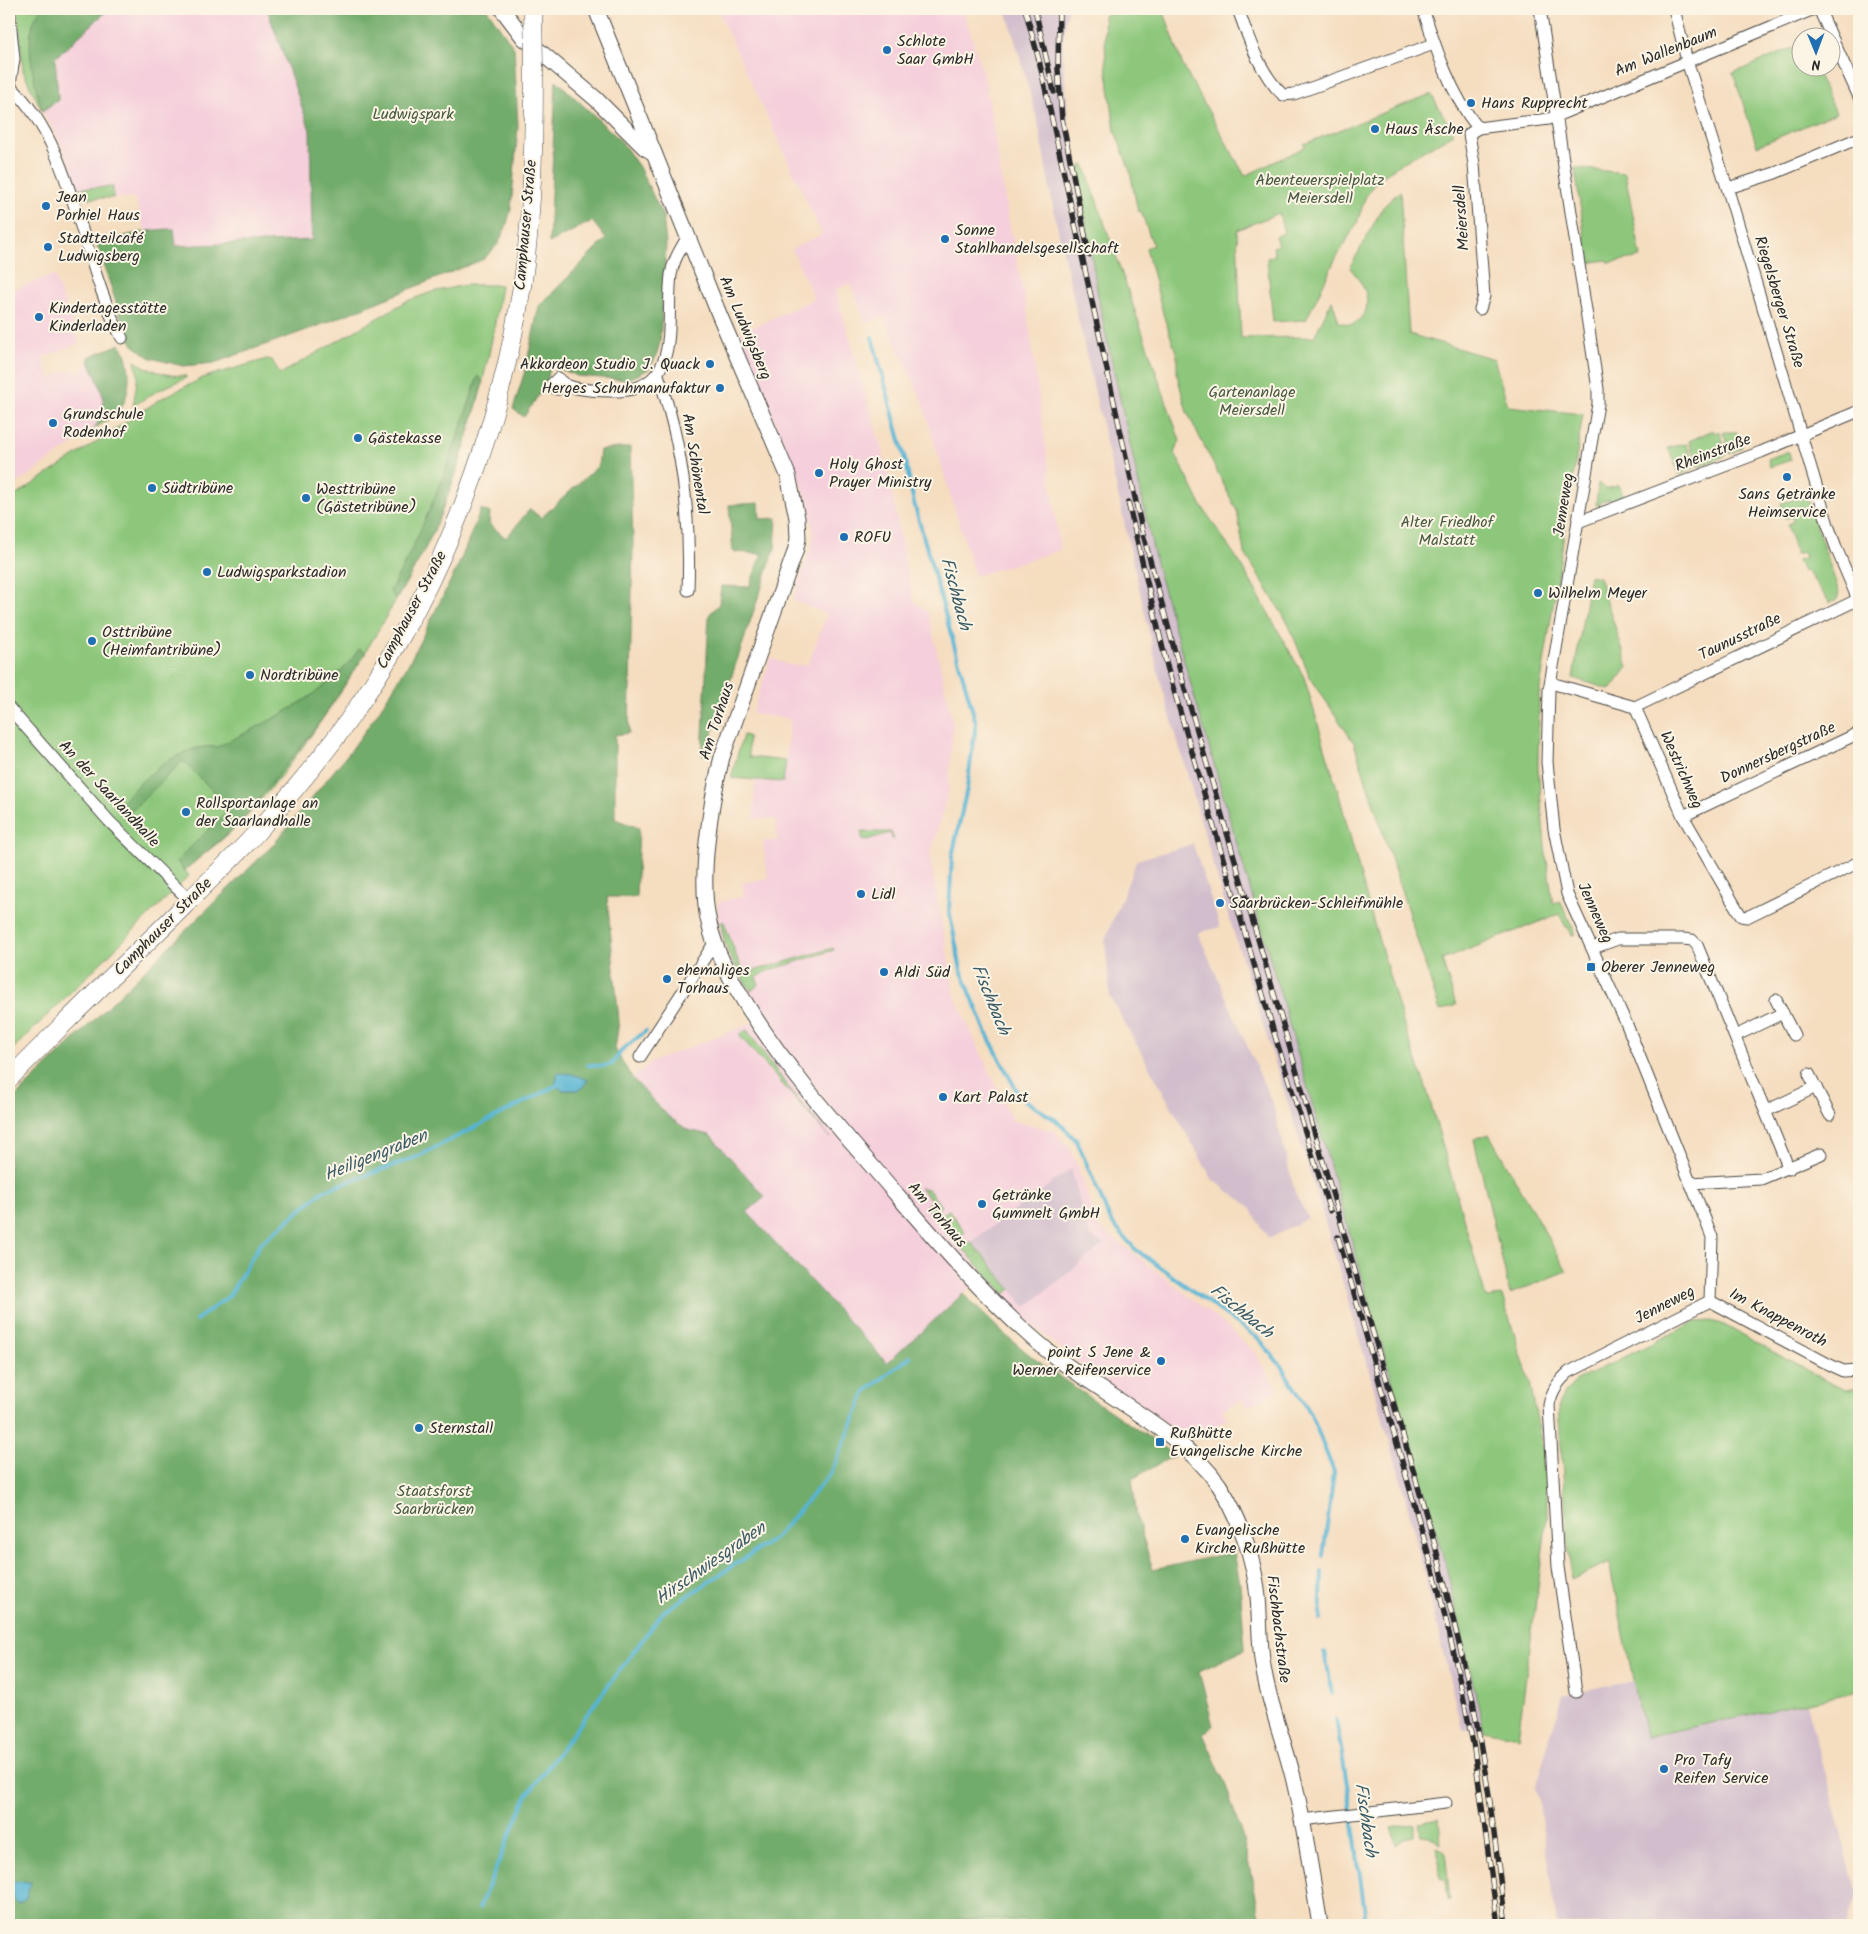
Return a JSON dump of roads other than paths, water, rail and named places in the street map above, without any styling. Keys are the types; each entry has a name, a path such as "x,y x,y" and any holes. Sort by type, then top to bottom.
{"main road":[{"name":"Am Ludwigsberg","path":"502,9 524,38 596,99 644,147 655,154"},
{"name":"Camphauser Straße","path":"9,1079 262,826 304,778 360,704 403,632 441,556 455,522 495,407 518,309 529,221 534,125 533,9"},
{"name":"Am Ludwigsberg","path":"596,9 788,475 797,518"},
{"path":"623,125 629,126 637,121 638,112"},
{"name":"Am Torhaus","path":"797,518 798,539 795,552 730,733 716,781 705,890 707,917 714,942 733,983 763,1032 800,1084 963,1271 1049,1352 1193,1456"},
{"name":"Fischbachstraße","path":"1193,1456 1219,1485 1243,1533 1258,1595 1262,1663 1302,1820 1320,1925"}],"street":[{"path":"1238,9 1258,56 1275,88 1283,94 1294,94 1434,44"},
{"path":"1423,9 1434,44 1463,106 1478,128"},
{"name":"Jenneweg","path":"1540,9 1598,389 1598,404 1551,683 1547,762 1554,829 1567,894 1627,1026 1712,1237 1710,1301 1569,1372 1558,1382 1552,1392 1549,1405 1558,1567 1576,1692"},
{"name":"Riegelsberger Straße","path":"1674,9 1687,61 1728,188 1801,435 1837,550 1859,600"},
{"name":"Am Wallenbaum","path":"1478,128 1549,119 1814,9"},
{"path":"1819,9 1859,97"},
{"path":"9,10 14,59 9,88 24,99 50,142 107,303 122,338"},
{"name":"Meiersdell","path":"1478,128 1470,134 1484,296 1480,309"},
{"path":"1728,188 1775,173 1859,138"},
{"path":"563,384 610,391 627,390 644,384 658,375 667,346 672,270 688,236"},
{"name":"Am Schönental","path":"658,375 670,409 685,480 690,546 688,590"},
{"name":"Rheinstraße","path":"1578,522 1859,411"},
{"name":"Taunusstraße","path":"1635,707 1859,600"},
{"path":"1551,683 1635,707"},
{"name":"Westrichweg","path":"1635,707 1683,816 1741,916 1747,917 1859,862"},
{"name":"An der Saarlandhalle","path":"9,708 109,821 189,900"},
{"name":"Donnersbergstraße","path":"1683,816 1859,732"},
{"path":"1592,948 1625,938 1692,940 1697,945 1790,1169"},
{"path":"640,1057 714,942"},
{"path":"1776,1000 1794,1035"},
{"path":"1735,1036 1783,1013"},
{"path":"1809,1074 1830,1115"},
{"path":"1766,1110 1816,1087"},
{"path":"1690,1183 1748,1181 1772,1176 1821,1154"},
{"name":"Im Knappenroth","path":"1710,1301 1830,1365 1843,1370 1859,1370"},
{"path":"1302,1820 1446,1803"}],"water":[{"path":"558,1073 572,1074 588,1080 580,1090 562,1090 555,1085"},
{"path":"11,1881 31,1882 26,1898 19,1904 14,1899"}],"waterway":[{"name":"Fischbach","path":"872,337 904,455 914,503 976,723 967,788 952,857 949,910 961,970 987,1034 1020,1097 1057,1121 1077,1141 1111,1222 1135,1249 1259,1339 1281,1366 1311,1414 1334,1472 1323,1556"},
{"name":"Heiligengraben","path":"588,1065 603,1066 612,1064 623,1049 646,1031"},
{"name":"Heiligengraben","path":"196,1320 229,1296 260,1244 323,1191 419,1156 561,1083"},
{"name":"Hirschwiesgraben","path":"479,1908 527,1795 663,1612 775,1538 831,1473 866,1391 910,1357"},
{"name":"Fischbach","path":"1320,1620 1322,1572"},
{"name":"Fischbach","path":"1325,1652 1332,1693"},
{"name":"Fischbach","path":"1336,1719 1350,1802 1365,1925"}],"railway":[{"path":"1025,9 1039,60 1143,534 1185,689 1435,1545 1473,1701 1489,1795 1506,1925"},
{"path":"1035,9 1054,92"},
{"path":"1059,9 1058,69 1062,119 1089,255"},
{"path":"1128,502 1168,670 1275,1036 1330,1211"},
{"path":"1338,1237 1439,1591 1456,1663 1474,1748 1498,1925"}],"place":[{"name":"Schlote Saar GmbH","path":"887,50"},
{"name":"Hans Rupprecht","path":"1471,103"},
{"name":"Haus Äsche","path":"1375,129"},
{"name":"Jean Porhiel Haus","path":"46,206"},
{"name":"Sonne Stahlhandelsgesellschaft","path":"945,239"},
{"name":"Stadtteilcafé Ludwigsberg","path":"48,247"},
{"name":"Kindertagesstätte Kinderladen","path":"39,317"},
{"name":"Akkordeon Studio J. Quack","path":"710,364"},
{"name":"Herges Schuhmanufaktur","path":"720,388"},
{"name":"Grundschule Rodenhof","path":"53,423"},
{"name":"Gästekasse","path":"358,438"},
{"name":"Holy Ghost Prayer Ministry","path":"819,473"},
{"name":"Sans Getränke Heimservice","path":"1787,477"},
{"name":"Südtribüne","path":"152,488"},
{"name":"Westtribüne (Gästetribüne)","path":"306,498"},
{"name":"ROFU","path":"844,537"},
{"name":"Ludwigsparkstadion","path":"207,572"},
{"name":"Wilhelm Meyer","path":"1538,593"},
{"name":"Osttribüne (Heimfantribüne)","path":"92,641"},
{"name":"Nordtribüne","path":"250,675"},
{"name":"Rollsportanlage an der Saarlandhalle","path":"186,812"},
{"name":"Lidl","path":"861,894"},
{"name":"Saarbrücken-Schleifmühle","path":"1220,903"},
{"name":"Oberer Jenneweg","path":"1591,967"},
{"name":"Aldi Süd","path":"884,972"},
{"name":"ehemaliges Torhaus","path":"667,979"},
{"name":"Kart Palast","path":"943,1097"},
{"name":"Getränke Gummelt GmbH","path":"982,1204"},
{"name":"point S Jene & Werner Reifenservice","path":"1161,1361"},
{"name":"Sternstall","path":"419,1428"},
{"name":"Rußhütte Evangelische Kirche","path":"1160,1442"},
{"name":"Evangelische Kirche Rußhütte","path":"1185,1539"},
{"name":"Pro Tafy Reifen Service","path":"1664,1769"}],"park label":[{"name":"Ludwigspark","path":"413,114"},
{"name":"Abenteuerspielplatz Meiersdell","path":"1320,189"},
{"name":"Gartenanlage Meiersdell","path":"1252,401"},
{"name":"Alter Friedhof Malstatt","path":"1447,531"},
{"name":"Staatsforst Saarbrücken","path":"434,1500"}]}
